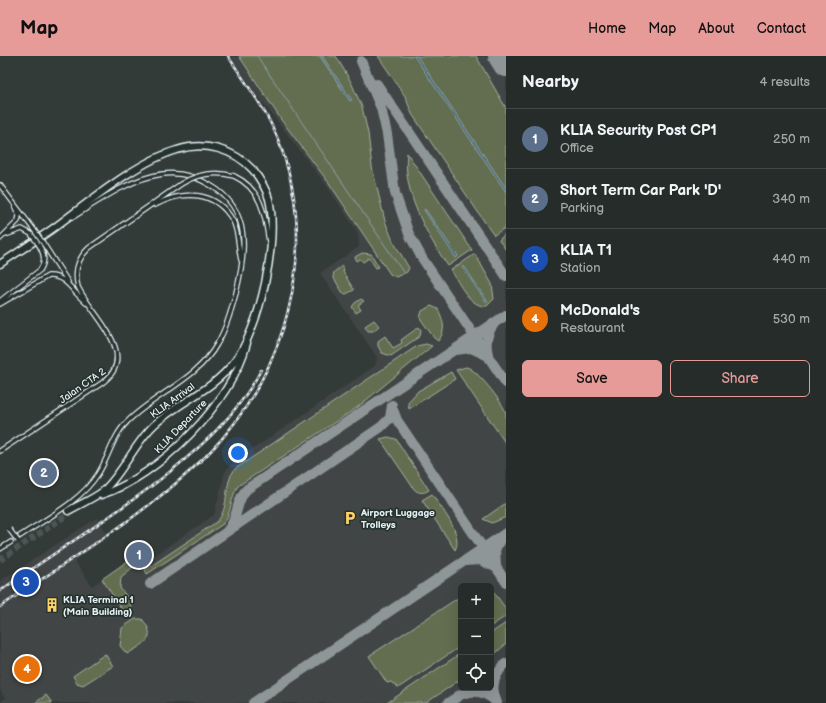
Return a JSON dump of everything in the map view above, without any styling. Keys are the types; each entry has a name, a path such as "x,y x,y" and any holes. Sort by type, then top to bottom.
{"main road":[{"path":"0,264 88,202 154,159 185,148 210,146 224,150 249,166 262,183 269,200 271,217 265,283 250,334"},
{"name":"KLIA Departure","path":"69,512 94,498 123,487 152,468 185,439 217,400 242,361 250,334"},
{"name":"KLIA Arrival","path":"69,512 104,490 139,443 154,426 203,391 222,375 234,362 250,334"}],"street":[{"path":"20,536 82,493 102,467 118,433 126,422 142,408 190,374 210,355 226,326 234,300 242,263 243,236 236,211 218,190 200,179 187,175 162,174 141,180 97,202 53,228"},
{"path":"91,308 81,293 77,281 76,270 79,260 85,252 193,177 207,174 222,174 234,176 249,186 259,198 264,213 269,248"},
{"path":"0,185 34,230 76,293"},
{"path":"140,213 161,202 177,196 190,194 207,198 220,206 233,221 239,242 242,263"},
{"path":"0,239 15,226 19,219 18,213 9,197"},
{"path":"0,239 19,229 24,229 31,234 44,256 40,270 0,301"},
{"path":"0,304 48,276 55,276 62,279 91,308"},
{"name":"Jalan CTA 2","path":"0,451 102,383 113,372 118,360 116,347 91,308"},
{"path":"10,529 18,542"},
{"path":"0,549 12,542"}],"shaded area":[{"path":"231,56 506,56 506,703 0,703 5,698 0,690 0,581 97,518 109,537 76,559 75,562 92,586 149,549 155,555 214,515 225,472 231,464 375,366 377,357 320,273 359,247 358,233 327,186 255,92"}],"green space":[{"path":"239,56 320,56 350,101 351,100 322,56 336,56 351,82 362,107 368,133 372,167 385,221 393,241 409,268 407,272 396,277 390,274 329,183 282,121"},
{"path":"378,56 476,56 506,108 506,227 494,235 492,233 412,114 405,96"},
{"path":"407,153 472,250 448,266 424,227 412,198 406,168"},
{"path":"506,233 506,250 499,240"},
{"path":"362,253 371,254 379,267 376,268 369,258 363,262 360,259 357,261 355,257"},
{"path":"475,254 492,284 494,299 487,306 481,306 470,299 461,288 451,270"},
{"path":"342,266 344,270 343,272 354,290 346,294 343,293 333,277 334,272"},
{"path":"361,299 364,301 358,305 361,310 356,313 352,307"},
{"path":"431,306 438,309 443,321 441,337 438,341 434,338 420,318 422,311"},
{"path":"374,320 379,326 373,331 368,331 365,326"},
{"path":"419,327 421,330 420,336 391,356 382,353 378,346 378,341 385,336 393,348 402,343 401,340"},
{"path":"426,344 432,346 358,407 238,486 235,491 228,515 223,524 147,574 145,570 218,521 224,509 229,481 235,469 417,346"},
{"path":"466,367 482,379 495,394 504,408 506,413 506,444 456,370"},
{"path":"451,372 455,379 409,409 408,402 418,391"},
{"path":"388,437 396,439 429,490 425,492 418,492 414,489 380,439"},
{"path":"432,494 454,529 457,544 455,550 422,500"},
{"path":"506,503 506,517 492,523 483,519"},
{"path":"129,560 132,564 132,568 121,577 120,588 131,602 130,613 123,611 102,579"},
{"path":"494,592 506,609 506,616 494,624"},
{"path":"458,598 458,648 398,688 391,682 387,683 369,656"},
{"path":"135,619 142,619 147,626 149,636 143,644 127,654 120,646 122,628"},
{"path":"506,623 506,644 494,654 494,631"},
{"path":"105,654 113,666 83,685 77,683 73,676"},
{"path":"458,655 458,681 426,703 387,703"},
{"path":"46,695 52,703 35,703"}],"water":[{"path":"320,56 322,56 352,100 350,101"},
{"path":"414,56 417,56 506,188 506,192"},
{"path":"425,209 458,256 456,258 424,210"},
{"path":"464,266 488,302 487,303 462,267"}],"waterway":[{"path":"257,56 403,272"}],"taxiway":[{"path":"361,61 381,108 387,134 395,193 409,234 422,258 506,383"},
{"path":"377,84 506,276"},
{"path":"227,531 234,521 240,499 247,489 506,315"},
{"path":"488,354 487,338 494,324"},
{"path":"456,350 471,348 486,355"},
{"path":"150,584 381,427 390,418 392,405"},
{"path":"392,407 397,420 506,582"},
{"path":"253,703 506,533"},
{"path":"496,566 495,550 502,536"},
{"path":"465,561 480,560 495,567"},
{"path":"497,703 494,693 494,682 501,668 505,664"},
{"path":"458,696 468,692 479,692 493,699 497,703"},
{"path":"448,703 462,694"}],"runway":[{"path":"501,56 506,64"}],"tunnel":[{"path":"0,560 70,513"}],"railway":[{"path":"0,607 133,517 158,498 206,456 234,423 258,387 276,348 289,307 296,264 296,221 290,179 277,137 267,116 228,56"},
{"path":"0,591 118,510 187,458 228,418 240,403 261,370"}],"place":[{"name":"Short Term Car Park 'D'","path":"44,473"},
{"name":"Airport Luggage Trolleys","path":"350,518"},
{"name":"KLIA Security Post CP1","path":"139,555"},
{"name":"KLIA T1","path":"26,582"},
{"name":"KLIA Terminal 1 (Main Building)","path":"52,605"},
{"name":"McDonald's","path":"27,669"}]}
